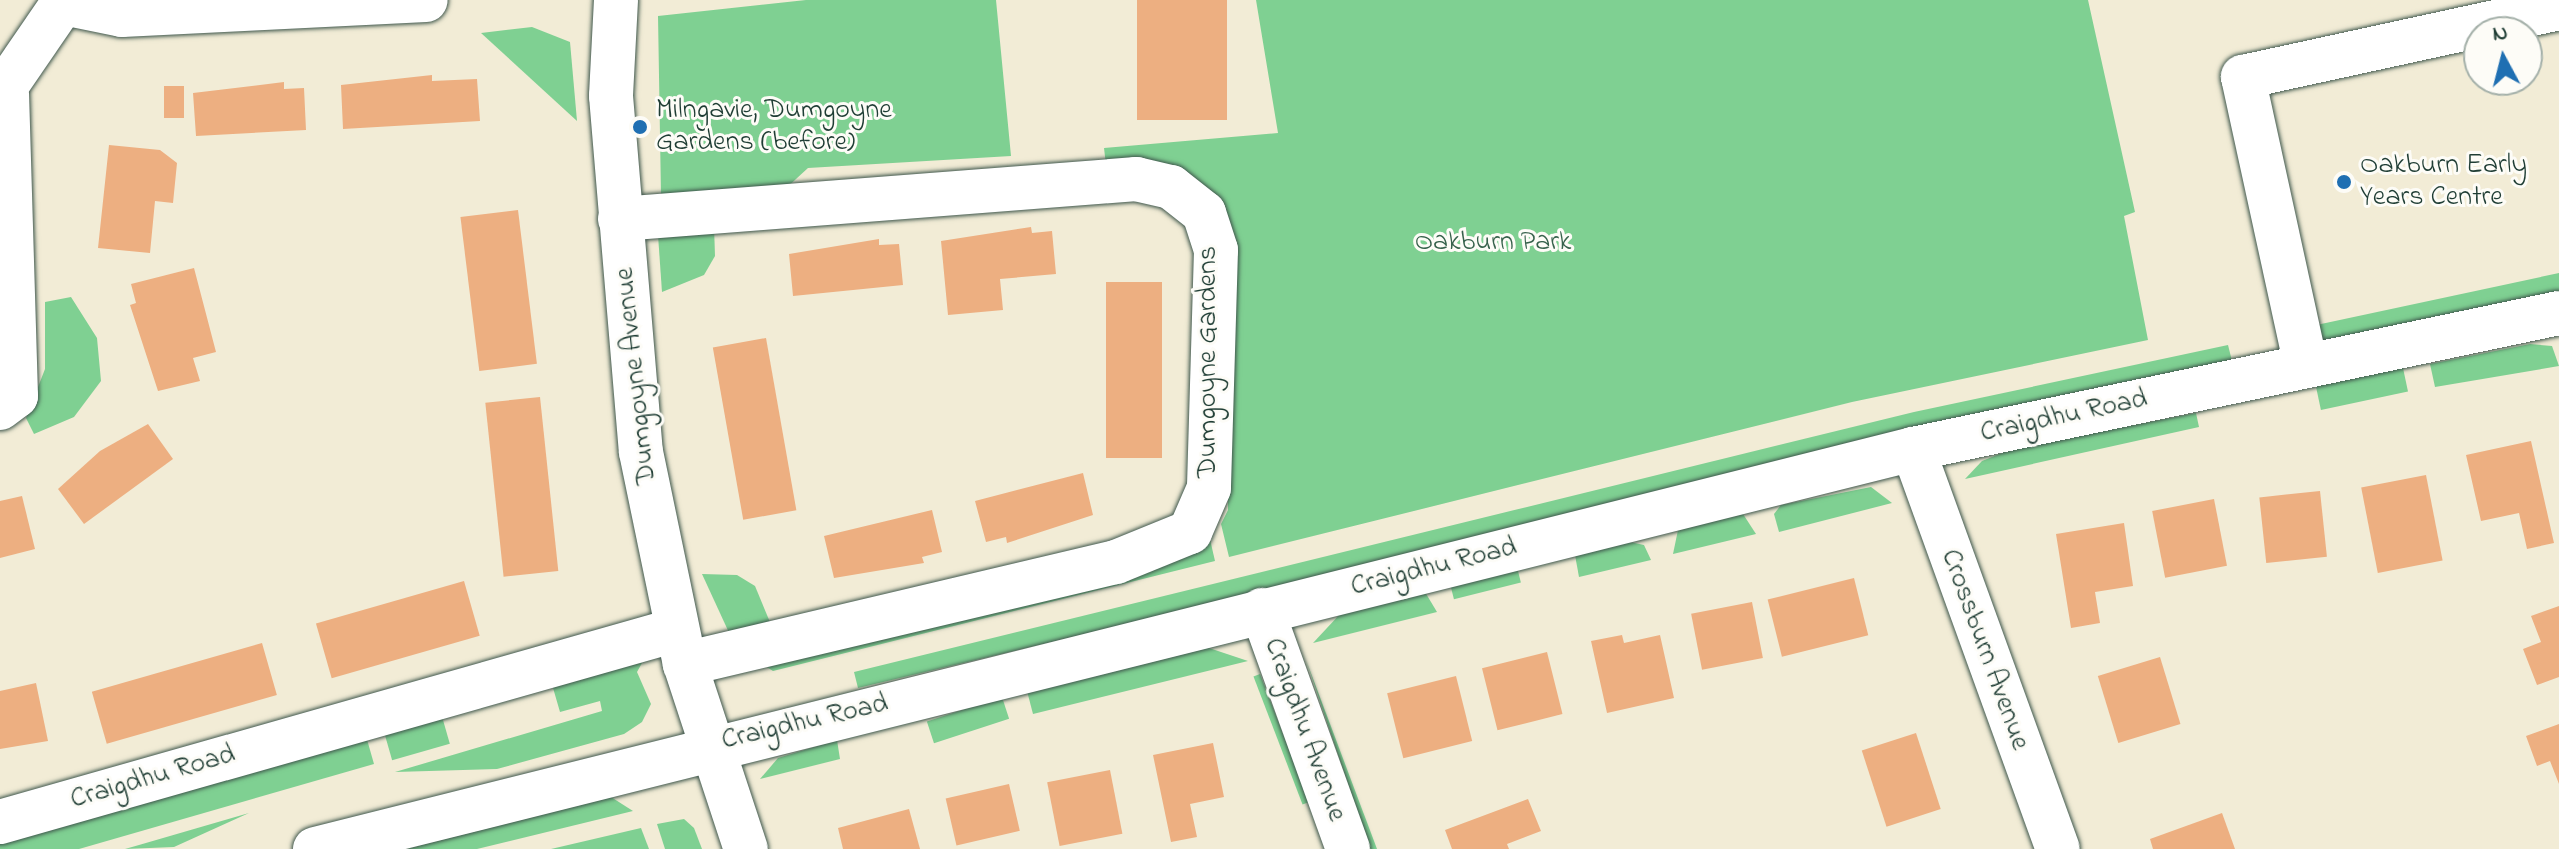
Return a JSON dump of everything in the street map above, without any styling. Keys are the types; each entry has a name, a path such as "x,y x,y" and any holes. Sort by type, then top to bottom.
{"street":[{"path":"0,408 16,396 3,94 62,1 122,15 426,0"},
{"name":"Dumgoyne Avenue","path":"616,0 611,96 641,452 680,647 707,746 746,849"},
{"path":"2306,366 2243,77 2559,8"},
{"name":"Dumgoyne Gardens","path":"620,219 1136,179 1171,187 1204,213 1216,250 1209,488 1190,532 1116,562 680,647"},
{"name":"Craigdhu Road","path":"315,849 707,746 1913,449 2559,313"},
{"name":"Crossburn Avenue","path":"1913,449 2058,849"},
{"name":"Craigdhu Avenue","path":"1262,610 1348,849"},
{"name":"Craigdhu Road","path":"0,822 680,647"}],"green space":[{"path":"806,0 996,0 1011,156 808,168 784,190 661,196 658,16"},
{"name":"Oakburn Park","path":"1256,0 2088,0 2135,212 2124,216 2148,340 1852,402 1229,557 1221,524 1228,510 1228,253 1106,165 1104,148 1278,133"},
{"path":"532,27 570,42 577,121 481,33"},
{"path":"714,226 715,256 704,275 662,292 658,235"},
{"path":"2559,273 2559,293 2327,341 2315,340 2307,327"},
{"path":"71,297 97,338 101,381 74,417 34,434 26,418 45,369 45,302"},
{"path":"2530,344 2552,346 2559,366 2435,387 2430,364"},
{"path":"2228,345 2232,361 858,688 854,672 1914,412"},
{"path":"2403,368 2408,391 2321,410 2316,387"},
{"path":"2196,413 2199,427 1965,479 1982,461 2012,449"},
{"path":"1871,487 1892,503 1779,532 1774,514 1781,505"},
{"path":"1743,514 1756,534 1673,554 1678,530"},
{"path":"1209,535 1215,561 773,671 762,664"},
{"path":"1630,542 1644,545 1651,560 1579,577 1575,555"},
{"path":"1517,567 1521,583 1454,599 1450,584"},
{"path":"702,574 737,575 755,586 772,627 731,637"},
{"path":"1425,592 1437,612 1313,643 1340,614"},
{"path":"1206,647 1248,661 1033,714 1027,691"},
{"path":"635,660 642,663 637,672 651,704 642,722 624,734 497,769 395,772 602,711 600,701 560,712 551,681"},
{"path":"1306,660 1377,849 1370,849"},
{"path":"1260,674 1309,802 1303,804 1253,677"},
{"path":"1002,697 1009,719 934,743 927,721"},
{"path":"441,713 450,744 392,760 383,730"},
{"path":"366,736 374,764 79,849 0,849 0,842"},
{"path":"837,740 840,759 760,779 778,758"},
{"path":"611,797 633,811 477,849 406,849"},
{"path":"249,813 174,847 125,849 139,845"},
{"path":"684,819 694,828 702,849 665,849 657,824"},
{"path":"641,828 649,849 551,849"}],"building":[{"path":"1137,0 1227,0 1227,120 1137,120"},
{"path":"432,75 432,81 477,79 480,121 343,129 341,85"},
{"path":"284,82 284,89 304,88 306,130 196,136 193,93"},
{"path":"164,86 184,86 184,118 164,118"},
{"path":"109,145 160,150 177,163 173,203 155,201 150,253 98,248"},
{"path":"518,210 537,364 479,371 460,217"},
{"path":"1031,227 1032,233 1052,231 1056,274 1000,279 1003,310 948,315 941,241"},
{"path":"879,239 879,245 899,244 903,285 793,296 789,254"},
{"path":"194,268 216,352 193,358 200,381 158,391 130,305 136,303 131,284"},
{"path":"1106,282 1162,282 1162,458 1106,458"},
{"path":"766,338 796,510 743,520 713,347"},
{"path":"540,397 558,571 504,577 485,403"},
{"path":"148,424 173,459 84,524 58,489 100,451"},
{"path":"2531,441 2554,543 2527,549 2519,513 2481,521 2466,455"},
{"path":"1083,473 1093,515 1007,543 1006,537 986,542 975,501"},
{"path":"2426,475 2443,560 2378,573 2361,488"},
{"path":"2320,491 2327,557 2266,563 2259,497"},
{"path":"22,496 35,549 0,558 0,501"},
{"path":"2214,499 2227,566 2165,578 2152,511"},
{"path":"932,510 942,552 922,557 924,563 834,578 824,536"},
{"path":"2124,523 2133,586 2095,592 2100,623 2071,628 2056,534"},
{"path":"1854,578 1868,635 1782,657 1768,600"},
{"path":"464,581 480,636 332,678 316,623"},
{"path":"1752,602 1763,658 1702,670 1691,614"},
{"path":"2559,606 2559,677 2537,685 2523,649 2541,642 2531,616"},
{"path":"1622,635 1624,643 1660,635 1674,698 1607,713 1591,641"},
{"path":"262,643 277,695 107,744 92,692"},
{"path":"1547,652 1562,714 1497,730 1482,668"},
{"path":"2160,657 2180,724 2118,743 2098,676"},
{"path":"1456,676 1472,741 1403,758 1387,693"},
{"path":"36,683 48,741 0,749 0,691"},
{"path":"2559,724 2559,784 2550,761 2537,766 2526,736"},
{"path":"1916,733 1941,809 1887,827 1862,751"},
{"path":"1213,743 1224,797 1190,804 1197,837 1171,842 1153,755"},
{"path":"1110,770 1122,834 1060,846 1047,782"},
{"path":"1009,784 1020,831 956,845 946,799"},
{"path":"1528,799 1541,831 1507,844 1509,849 1452,849 1445,830"},
{"path":"909,809 920,849 843,849 838,828"},
{"path":"2222,813 2235,849 2153,849 2150,839"}],"place":[{"name":"Milngavie, Dumgoyne Gardens (before)","path":"640,127"},
{"name":"Oakburn Early Years Centre","path":"2344,182"}]}
